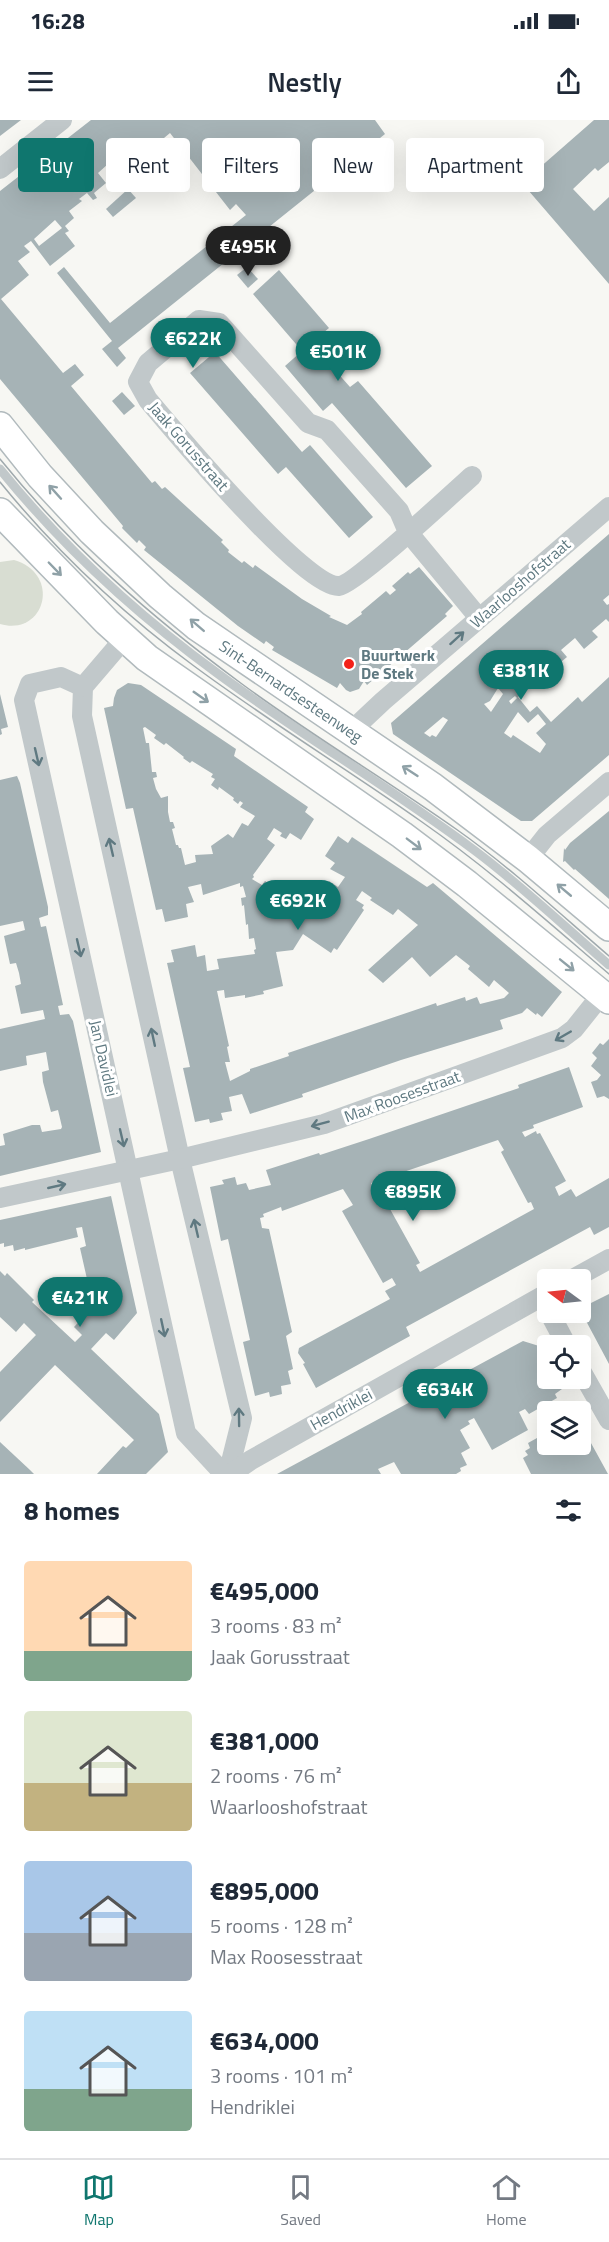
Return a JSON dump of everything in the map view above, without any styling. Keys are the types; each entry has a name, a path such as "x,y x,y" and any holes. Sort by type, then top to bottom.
{"street":[{"path":"0,169 62,120"},
{"name":"Jaak Gorusstraat","path":"472,476 408,532 352,581 339,586 320,581 260,526 148,400 138,382 148,363 199,320 219,323 308,423 327,429 399,511 408,532 479,618"},
{"name":"Sint-Bernardsesteenweg","path":"0,426 72,511 160,596 206,632 434,787 528,859 609,927"},
{"name":"Waarlooshofstraat","path":"350,732 382,701 609,507"},
{"path":"2,519 124,639 147,658 402,835 467,884 606,997"},
{"path":"124,639 83,687 82,717 180,1159 242,1418 228,1474"},
{"name":"Jan Davidlei","path":"83,687 61,677 30,684 24,700 186,1433 228,1474"},
{"path":"528,859 547,835 609,782"},
{"name":"Max Roosesstraat","path":"129,1170 324,1124 536,1048 562,1038 606,997"},
{"path":"0,1198 129,1170"},
{"path":"591,1269 609,1259"},
{"name":"Hendriklei","path":"228,1474 537,1308"},
{"path":"591,1388 609,1420"}],"lane":[{"path":"0,469 46,523 87,566 153,624 242,691 477,852 609,965"}],"shaded area":[{"path":"14,560 29,567 38,578 43,590 42,602 37,613 28,621 15,626 0,624 0,562"}],"building":[{"path":"0,120 21,120 0,136"},
{"path":"91,120 375,120 385,134 380,138 312,138 313,192 118,348 126,358 117,367 102,349 112,341 57,273 64,267 110,323 246,215 236,204 230,210 216,192 300,192 300,138 202,138 202,174 190,159 190,138 174,138 170,133 164,138 106,138 106,166 98,173 106,183 94,193 97,198 93,200 87,193 79,199 82,201 69,211 74,218 65,226 69,231 65,233 75,246 50,266 31,241 24,246 30,252 18,261 29,275 1,299 63,373 75,364 84,375 71,386 152,483 155,481 162,489 165,487 223,540 221,542 229,550 228,552 242,563 244,561 253,568 255,565 302,599 331,616 329,617 347,625 386,591 390,595 396,590 392,586 408,572 410,574 419,567 453,606 445,614 447,616 367,685 364,681 359,689 350,692 340,683 337,688 272,650 274,647 266,641 264,644 238,626 144,550 146,547 139,540 137,543 122,528 123,526 0,379 0,191 18,177 18,192 94,192 94,138 68,138","holes":["55,220 62,228 39,246 34,239"]},
{"path":"594,120 609,120 609,162 598,171 595,168 573,189 594,211 609,197 609,284 530,192 544,192 544,164"},
{"path":"125,192 131,192 136,198 113,217 106,209"},
{"path":"247,267 258,279 248,288 237,275"},
{"path":"279,270 329,328 311,343 350,387 358,381 432,466 406,488 332,403 323,411 285,366 302,351 253,294"},
{"path":"215,352 302,452 310,445 373,517 349,538 286,467 278,474 190,373"},
{"path":"122,392 135,406 124,415 112,401"},
{"path":"609,534 609,595 603,600 607,605 609,604 609,622 606,619 592,631 598,637 584,649 575,638 561,650 567,657 539,680 538,678 518,697 530,712 537,706 551,722 578,697 582,702 609,677 609,755 532,821 521,821 393,734 391,723","holes":["498,688 503,694 491,712 484,704 490,701","515,696 517,698 511,704 509,701","518,712 528,723 538,714 546,724 536,733 546,744 540,753 513,735 511,738 504,733","443,717 448,720 436,737 432,735 430,737 424,733"]},
{"path":"128,683 141,685 236,749 234,756 308,807 305,812 314,819 301,840 290,833 286,839 280,836 282,833 274,828 267,839 275,845 252,879 262,885 265,881 271,885 269,887 298,904 296,908 306,915 309,914 329,881 338,887 345,877 330,869 335,863 325,856 338,836 348,843 352,837 427,887 433,883 562,992 542,1017 527,1008 522,1013 500,1020 503,1029 401,1060 302,1094 303,1097 250,1114 242,1094 229,1097 232,1111 221,1113 223,1120 210,1123 209,1119 195,1122 183,1068 190,1067 167,963 174,962 171,950 195,945 197,957 205,955 207,971 219,969 217,959 255,954 256,949 254,938 249,939 248,924 246,925 241,898 246,897 240,883 203,895 201,884 188,887 194,902 186,904 188,917 165,922 162,909 156,910 133,808 126,809 104,708 113,706 117,690","holes":["145,727 156,735 154,738 164,745 166,743 190,763 192,761 213,774 211,777 215,779 211,785 218,790 219,787 234,798 233,800 238,804 240,801 243,803 240,807 255,816 248,826 242,823 233,838 228,834 211,846 213,854 195,855 196,862 185,865 181,848 176,845 172,829 175,828 173,822 170,822 168,812 168,796 161,798 153,778 157,777 156,772 152,772 149,743 146,743 143,728","362,891 372,898 370,900 393,915 398,909 418,925 368,970 383,983 412,957 430,977 456,955 470,966 468,969 489,987 494,980 509,993 504,998 480,1004 477,997 466,1001 465,997 437,1006 436,1003 288,1053 289,1056 250,1069 230,1081 225,1062 230,1062 227,1047 229,1046 217,991 224,990 225,998 245,995 245,998 264,994 263,991 283,986 276,952 293,950 303,934 331,953 334,948 337,950 364,910 362,908 364,905 356,900"]},
{"path":"0,694 8,727 1,729 2,734 0,735"},
{"path":"17,776 48,907 48,915 39,918 41,927 46,926 63,1005 58,1006 60,1015 69,1014 73,1021 101,1152 0,1176 0,1146 5,1145 3,1134 32,1125 40,1125 42,1132 62,1127 58,1110 51,1112 43,1082 42,1072 49,1070 46,1052 26,1056 27,1065 0,1071 0,1029 45,1019 43,1010 21,1014 15,986 21,984 19,973 16,963 10,964 4,936 25,930 23,921 0,926 0,780"},
{"path":"609,811 609,899 575,869 565,861 563,862 564,848 565,850 570,843"},
{"path":"609,1039 609,1099 604,1096 597,1098 591,1082 597,1080 601,1075 591,1066 597,1058 592,1053 600,1043 603,1045"},
{"path":"569,1067 583,1107 533,1125 534,1128 522,1132 525,1137 536,1131 537,1134 540,1133 566,1181 555,1187 559,1196 571,1189 576,1197 609,1178 609,1227 594,1235 590,1227 406,1327 410,1336 316,1388 298,1353 299,1348 390,1299 385,1291 396,1285 392,1278 383,1283 342,1211 353,1205 343,1189 282,1211 281,1207 263,1214 264,1217 260,1218 262,1228 269,1229 292,1332 286,1336 293,1369 288,1371 291,1384 281,1386 282,1394 270,1397 269,1392 255,1396 243,1342 250,1340 228,1239 221,1241 210,1187 224,1184 222,1180 235,1177 237,1185 246,1183 249,1190 271,1185 266,1170 369,1139 519,1088 518,1085","holes":["498,1140 504,1150 501,1152 528,1203 531,1202 534,1209 420,1272 416,1265 420,1263 380,1191 376,1193 371,1183"]},
{"path":"111,1196 137,1313 114,1340 106,1333 91,1349 159,1414 168,1452 146,1474 97,1474 123,1446 126,1448 134,1440 55,1365 0,1422 0,1372 36,1335 24,1323 16,1332 0,1317 0,1271 5,1276 7,1273 34,1300 32,1302 75,1342 82,1335 74,1327 87,1313 89,1315 101,1309 93,1277 87,1279 80,1248 86,1246 82,1227 76,1228 78,1237 14,1251 13,1245 4,1247 4,1243 0,1244 0,1220"},
{"path":"609,1294 609,1364 587,1323 591,1323 591,1303"},
{"path":"523,1341 537,1345 537,1389 562,1389 555,1394 557,1398 552,1401 537,1401 537,1409 529,1414 525,1409 519,1412 528,1430 492,1450 474,1418 468,1421 470,1424 460,1430 470,1448 461,1453 467,1465 460,1468 461,1471 456,1474 401,1474 394,1462 378,1469 381,1474 277,1474"},
{"path":"537,1438 537,1455 591,1455 591,1443 608,1474 531,1474 523,1458 528,1455 525,1451 530,1448 528,1443"},
{"path":"0,1442 30,1470 34,1474 0,1474"}],"tram line":[{"path":"0,459 55,522 84,551 176,633 268,703 476,844 609,956"},
{"path":"0,482 67,557 141,625 250,706 394,802 446,840 517,896 609,974"}],"place":[{"name":"Buurtwerk De Stek","path":"349,664"}]}
